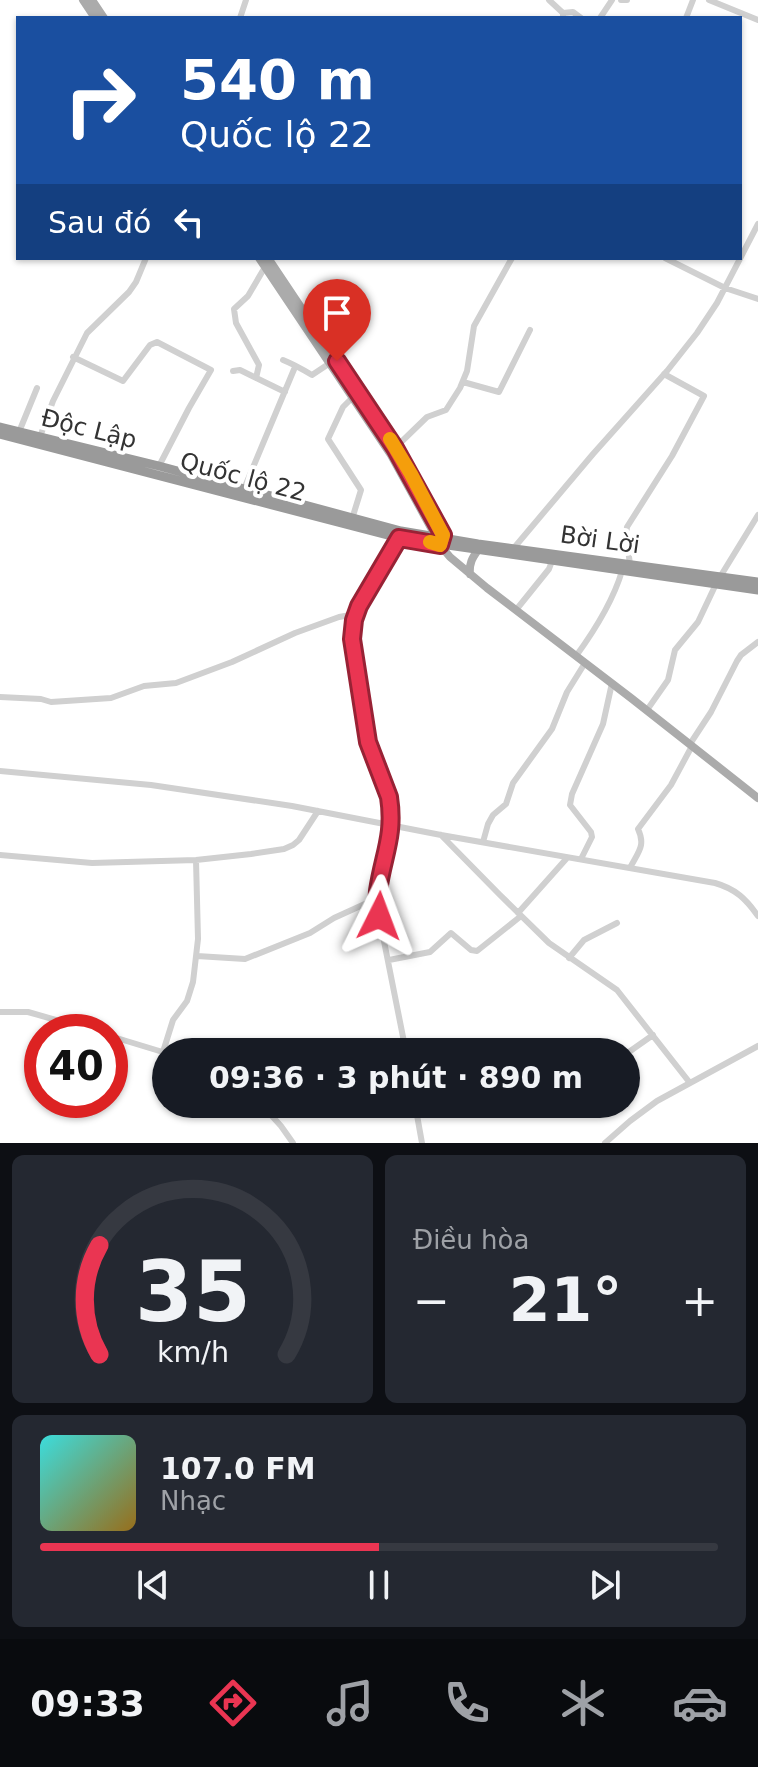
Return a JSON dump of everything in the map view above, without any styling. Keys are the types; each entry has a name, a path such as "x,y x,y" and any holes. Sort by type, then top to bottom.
{"highway":[{"name":"Độc Lập","path":"0,427 39,441"},
{"name":"Độc Lập","path":"0,434 159,466 400,534"},
{"name":"Quốc lộ 22","path":"39,441 400,534 440,540"},
{"name":"Bời Lời","path":"440,540 718,580 758,582"},
{"name":"Bời Lời","path":"440,540 478,550 552,561 626,567"},
{"name":"Bời Lời","path":"718,580 758,590"}],"main road":[{"path":"267,262 391,455 450,557 758,798"},
{"path":"267,262 395,448 430,508 440,540"},
{"path":"470,574 469,566 478,550"}],"street":[{"path":"549,0 563,16"},
{"path":"709,0 758,20"},
{"path":"742,255 758,224"},
{"path":"39,441 53,401 87,333 129,292 145,260"},
{"path":"395,448 427,417 446,410 463,382 474,326 511,260"},
{"path":"669,260 725,288 758,299"},
{"path":"513,549 697,333 739,260"},
{"path":"256,378 260,368 236,323 234,309 248,296 267,262"},
{"path":"463,382 499,392 530,330"},
{"path":"73,357 123,381 150,345 157,342 211,370 159,466"},
{"path":"283,360 312,375 330,363"},
{"path":"244,489 295,367"},
{"path":"233,371 240,370 285,392"},
{"path":"576,656 604,612 626,567 627,527 672,456 704,396 664,374"},
{"path":"19,432 37,388"},
{"path":"352,519 361,490 328,439 343,407 353,397"},
{"path":"647,710 668,680 680,641 698,622 718,580 758,515"},
{"path":"400,534 356,614 352,628 352,650 368,742 389,797 392,825 378,898 379,916 403,1038"},
{"path":"516,610 552,561"},
{"path":"0,697 51,702 111,698 144,686 176,683 295,633 356,614"},
{"path":"630,868 643,844 638,829 671,785 737,661 758,642"},
{"path":"483,842 493,815 506,804 513,783 552,729 567,692 585,663"},
{"path":"581,859 592,837 591,832 570,805 603,724 612,683"},
{"path":"0,771 151,785 318,811 630,868 728,887 747,900 758,916"},
{"path":"0,855 92,863 196,860 284,849 299,840 318,811"},
{"path":"441,835 549,943 613,987 690,1083"},
{"path":"389,960 430,952 451,933 471,950 477,951 520,914 567,858"},
{"path":"168,1038 173,1020 187,1001 193,982 198,939 196,860"},
{"path":"197,956 245,959 310,933 378,898"},
{"path":"569,958 584,940 617,923"},
{"path":"0,1012 35,1014"},
{"path":"640,1044 653,1035"},
{"path":"128,1042 152,1049"},
{"path":"605,1143 642,1111 758,1046"},
{"path":"274,1118 293,1143"},
{"path":"418,1118 422,1143"}],"slow traffic":[{"path":"390,439 443,535 440,545 430,542"}],"route":[{"path":"337,361 411,474 444,538 440,545 399,538 359,606 352,628 352,650 368,742 389,797 392,825 378,890 379,916"}]}
